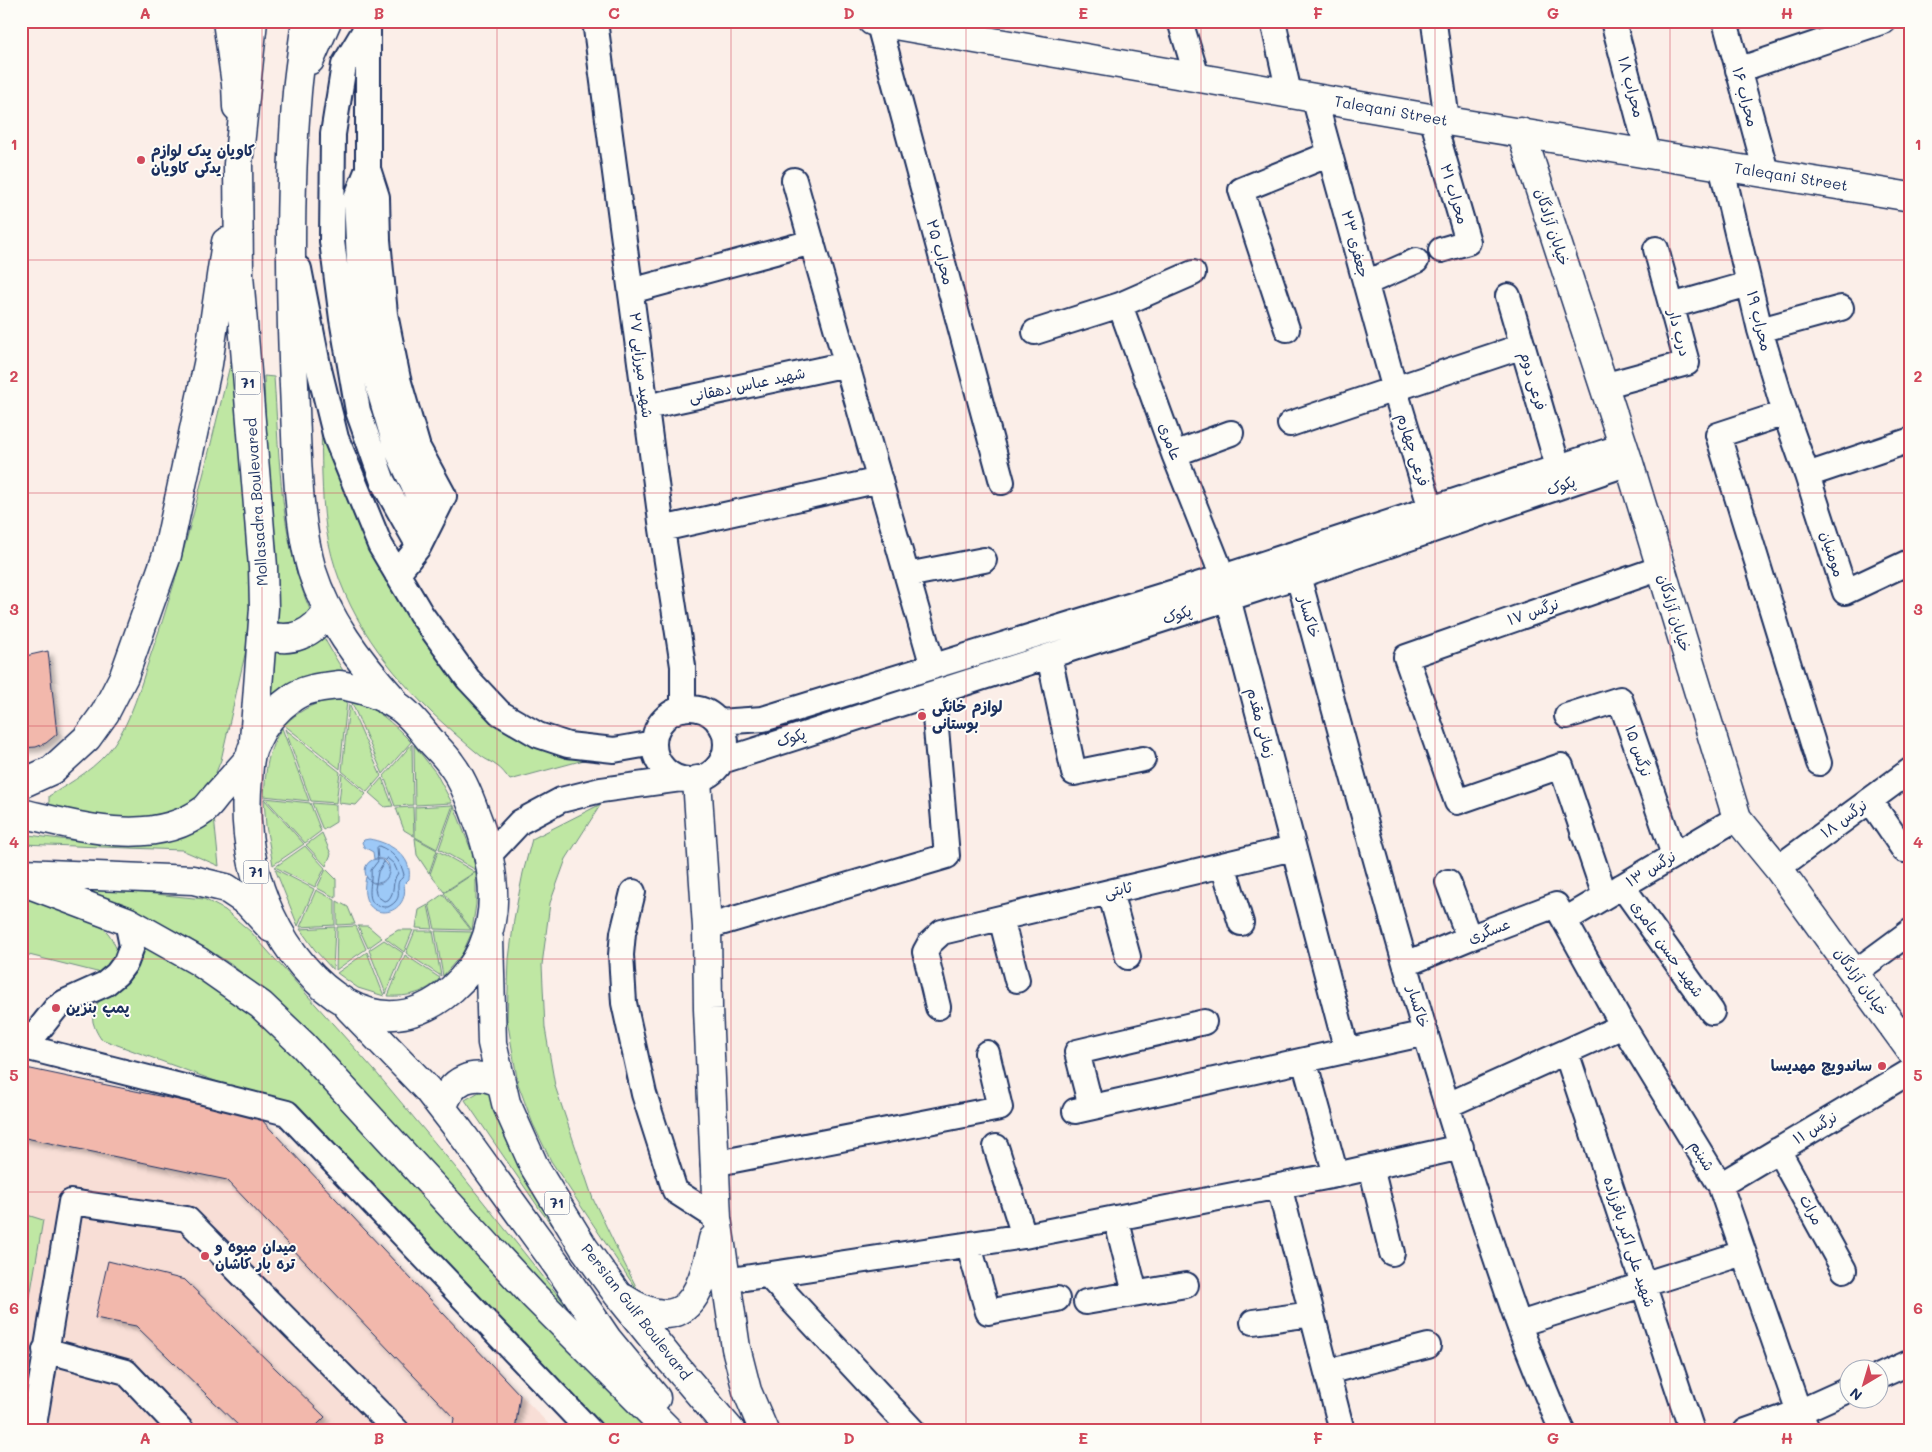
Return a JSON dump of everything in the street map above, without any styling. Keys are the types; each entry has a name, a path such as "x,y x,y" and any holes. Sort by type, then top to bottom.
{"main road":[{"path":"21,784 52,770 87,738 105,713 124,676 166,555 208,364 238,164 236,84 227,21"},
{"name":"Mollasadra Boulevared","path":"252,751 264,608 263,567 240,275 238,164 253,21"},
{"name":"71","path":"306,21 297,92 290,224 297,455 303,522 312,570 337,626 367,670 452,764 468,795 490,854 494,881 493,909 489,930 476,961 458,983 427,1008 402,1014 376,1015 346,1005"},
{"path":"297,92 327,21"},
{"name":"Taleqani Street","path":"876,22 1439,119 1911,197"},
{"name":"خیابان آزادگان","path":"1520,132 1626,454 1737,818 1778,868 1911,1052"},
{"path":"262,633 279,638 297,637 316,627 328,609"},
{"name":"71","path":"401,708 366,690 340,685 306,691 294,696 272,714 252,751 246,796 247,828 252,857 264,899 286,944 323,986 346,1005 427,1089 443,1109 517,1209 608,1340 683,1431"},
{"path":"21,813 87,827 123,831 148,830 178,825 205,809 252,751"},
{"path":"689,779 707,927 713,1164 717,1218 736,1348 747,1391 764,1431"},
{"path":"21,873 193,880 226,888 248,902 286,944"},
{"path":"21,881 127,921 198,961 261,1004 303,1045 533,1295 669,1431"},
{"name":"Persian Gulf Boulevard","path":"489,930 492,1043 506,1103 535,1168 584,1248 618,1295 731,1431"},
{"path":"443,1109 450,1091 464,1079 473,1076 483,1076 502,1082"},
{"path":"618,1295 636,1306 663,1314 679,1311 688,1304 698,1294 707,1271 717,1218"}],"street":[{"name":"شهید میرزایی ۲۷","path":"594,21 662,529 683,666 684,708"},
{"path":"1180,21 1197,77"},
{"name":"جعفری ۲۳","path":"1273,21 1302,95 1330,154 1396,390"},
{"name":"محراب ۱۸","path":"1613,21 1648,153"},
{"name":"محراب ۱۶","path":"1725,21 1766,172"},
{"path":"1738,70 1884,21"},
{"name":"محراب ۲۵","path":"876,22 1002,482"},
{"path":"369,23 368,169 377,197 378,240 385,314 398,379 418,448 444,496 419,546 397,574"},
{"path":"369,23 344,65 333,134 332,241 396,448 430,522"},
{"path":"1434,23 1439,119"},
{"name":"محراب ۲۱","path":"1439,119 1468,242 1441,250"},
{"path":"1287,329 1241,190 1330,154"},
{"name":"محراب ۱۹","path":"1721,165 1760,330 1784,413 1807,475"},
{"path":"368,169 356,199 350,303 358,411 383,482 419,546"},
{"path":"794,180 933,667"},
{"path":"290,224 318,365 336,438 380,545 421,614 468,679 500,713 538,735 568,745 614,750 654,743"},
{"path":"631,291 812,242"},
{"name":"درب دار","path":"1603,386 1687,363 1656,249"},
{"path":"1366,283 1416,262"},
{"path":"1035,332 1120,305 1193,273"},
{"path":"1671,306 1749,284"},
{"name":"فرعی دوم","path":"1508,296 1558,467"},
{"name":"عامری","path":"1120,305 1225,588"},
{"path":"1760,330 1841,308"},
{"path":"1290,424 1523,346"},
{"name":"شهید عباس دهقانی","path":"646,407 847,364"},
{"name":"فرعی چهارم","path":"1396,390 1431,509"},
{"path":"1784,413 1718,435 1819,763"},
{"path":"1174,454 1231,433"},
{"path":"1807,475 1911,440"},
{"name":"پکوک","path":"718,722 763,719 933,667 1157,609 1225,588 1431,509 1558,467 1626,454"},
{"name":"پکوک","path":"1225,588 1298,576 1626,454"},
{"name":"مومنیان","path":"1807,475 1845,592 1911,561"},
{"path":"662,529 880,480"},
{"path":"907,575 984,560"},
{"name":"نرگس ۱۷","path":"1406,657 1661,568"},
{"name":"خاکسار","path":"1298,576 1406,964 1448,1106 1519,1324 1562,1431"},
{"name":"زمانی مقدم","path":"1225,588 1348,1051"},
{"name":"پکوک","path":"722,761 1049,656 1157,609"},
{"path":"1049,656 1074,773 1143,760"},
{"name":"شهید حسن عامری","path":"1406,657 1457,802 1561,766 1613,891 1712,1012"},
{"path":"707,927 947,856 933,694"},
{"name":"نرگس ۱۵","path":"1567,716 1620,699 1674,855"},
{"path":"490,854 520,822 561,800 601,790 689,779 712,773 722,761 726,745 723,730 714,717 699,709 684,708 669,715 658,727 654,743 657,758 667,772 689,779"},
{"name":"نرگس ۱۸","path":"1778,868 1911,770"},
{"path":"1870,800 1904,850"},
{"name":"نرگس ۱۳","path":"1565,920 1737,818"},
{"name":"ثابتی","path":"938,1006 926,952 930,943 942,932 1293,848"},
{"path":"1223,865 1241,923"},
{"path":"1448,882 1469,938"},
{"path":"634,892 623,933 621,954 624,1003 644,1094 675,1191 717,1218"},
{"path":"1110,892 1128,958"},
{"name":"عسگری","path":"1406,964 1556,905 1565,920"},
{"path":"1001,918 1017,980"},
{"name":"شبنم","path":"1565,920 1624,1026 1720,1185 1804,1421"},
{"path":"127,921 132,946 126,962 117,974 105,984 56,1008 23,1047 287,1113 590,1431"},
{"path":"1854,973 1911,931"},
{"path":"1204,1022 1077,1052 1083,1109 1426,1034"},
{"path":"1448,1106 1624,1026"},
{"name":"شهید علی اکبر باقرزاده","path":"1566,1052 1692,1431"},
{"path":"713,1164 1000,1108 986,1053"},
{"path":"1304,1060 1336,1175"},
{"name":"نرگس ۱۱","path":"1720,1185 1911,1071"},
{"path":"996,1147 1024,1236"},
{"path":"725,1282 969,1246 1024,1236 1336,1175 1461,1147"},
{"name":"مرات","path":"1778,1150 1844,1270"},
{"path":"1371,1167 1392,1253"},
{"path":"1279,1186 1342,1431"},
{"path":"33,1431 71,1202 186,1218 397,1431"},
{"path":"1116,1218 1135,1293"},
{"path":"969,1246 988,1312 1058,1300"},
{"path":"1519,1324 1743,1253"},
{"path":"768,1275 913,1431"},
{"path":"1086,1302 1186,1285"},
{"path":"1253,1322 1312,1314"},
{"path":"1327,1372 1428,1346"},
{"path":"45,1350 126,1372 182,1431"},
{"path":"1890,1371 1911,1362"},
{"path":"1746,1431 1804,1421 1840,1396"}],"shaded area":[{"name":"میدان میوه و تره بار کاشان","path":"21,1067 259,1117 555,1431 21,1431"}],"green space":[{"path":"232,357 251,562 250,605 246,650 221,760 211,785 198,801 176,814 138,820 55,810 49,803 49,796 84,773 108,752 126,724 135,702 163,620 185,546"},
{"path":"264,376 274,377 281,484 294,564 302,589 321,633 345,674 302,678 268,705 266,443"},
{"path":"321,422 382,568 549,750 584,760 510,780 501,769 481,756 432,713 378,651 351,606 340,582 332,556 323,502"},
{"path":"329,700 347,701 340,769 284,725 305,709"},
{"path":"351,701 369,707 391,722 411,742 383,774"},
{"path":"349,704 381,776 367,792 342,771"},
{"path":"282,728 309,801 264,796 270,753"},
{"path":"285,729 340,772 336,803 311,801"},
{"path":"412,744 413,805 395,806 384,776"},
{"path":"414,745 436,773 452,803 415,805"},
{"path":"342,773 366,794 356,805 339,803"},
{"path":"382,778 393,806 385,807 369,793"},
{"path":"265,798 310,803 321,831 305,843"},
{"path":"264,799 304,844 273,865 266,826"},
{"path":"312,803 336,805 336,822 323,830"},
{"path":"601,804 566,859 550,903 542,965 545,1028 555,1086 593,1199 642,1298 551,1161 533,1124 518,1084 507,1019 509,959 514,919 532,839"},
{"path":"453,805 437,849 415,837 415,807"},
{"path":"454,806 471,850 476,870 439,849"},
{"path":"413,807 414,836 404,830 396,808"},
{"path":"214,817 219,866 182,850 21,844 21,834 68,840 132,842"},
{"path":"322,833 331,854 326,866 306,845"},
{"path":"415,838 437,850 429,873 417,855"},
{"path":"305,846 325,868 315,887 275,867"},
{"path":"438,851 475,872 444,892 430,874"},
{"path":"275,869 314,889 298,926"},
{"path":"326,869 336,879 336,898 317,888"},
{"path":"476,872 476,904 472,930 444,893"},
{"path":"76,886 204,899 225,910 250,931 374,1070 461,1174 589,1334 556,1304 295,1021 260,988 233,966 188,938 151,919"},
{"path":"316,890 335,900 335,925 300,927"},
{"path":"443,894 471,930 435,929 429,904"},
{"path":"21,898 56,904 78,912 99,924 109,934 119,953 115,966 101,973 21,953"},
{"path":"337,901 348,907 355,924 337,925"},
{"path":"428,905 433,929 416,928 419,910"},
{"path":"356,926 366,949 336,970 337,927"},
{"path":"358,926 368,926 382,938 368,948"},
{"path":"335,927 333,970 300,929"},
{"path":"398,930 413,930 404,952 385,938"},
{"path":"415,931 433,931 441,976 406,953"},
{"path":"435,931 472,932 462,954 443,976"},
{"path":"140,937 184,964 285,1039 651,1431 598,1431 289,1108 101,1039 93,1022 93,1013 96,1005 109,993 125,983 136,971 138,967"},
{"path":"384,940 403,953 386,994 369,950"},
{"path":"367,952 384,996 358,988 337,973"},
{"path":"405,955 440,978 423,991 403,996 388,996"},
{"path":"486,1088 559,1234 541,1211 465,1100"},
{"path":"21,1213 43,1220 21,1350"}],"water":[{"path":"369,839 384,843 398,851 407,863 409,879 404,884 404,896 399,905 392,910 384,912 375,910 368,903 365,893 366,877 373,883 380,884 385,881 389,869 388,863 383,859 374,859 373,852 364,847 362,842"},
{"path":"377,859 385,863 389,871 385,879 377,883 369,879 365,871 369,863"}],"building":[{"path":"48,651 57,734 46,743 36,747 21,748 21,657"},
{"path":"26,1068 259,1117 520,1395 515,1431 452,1431 454,1418 227,1180 21,1137 21,1098"},
{"path":"108,1261 185,1280 325,1417 311,1431 244,1431 136,1326 95,1318"}],"place":[{"name":"کاویان یدک لوازم یدکی کاویان","path":"141,160"},
{"name":"لوازم خانگی بوستانی","path":"922,716"},
{"name":"پمپ بنزین","path":"56,1008"},
{"name":"ساندویچ مهدیسا","path":"1882,1066"},
{"name":"میدان میوه و تره بار کاشان","path":"205,1256"}]}
